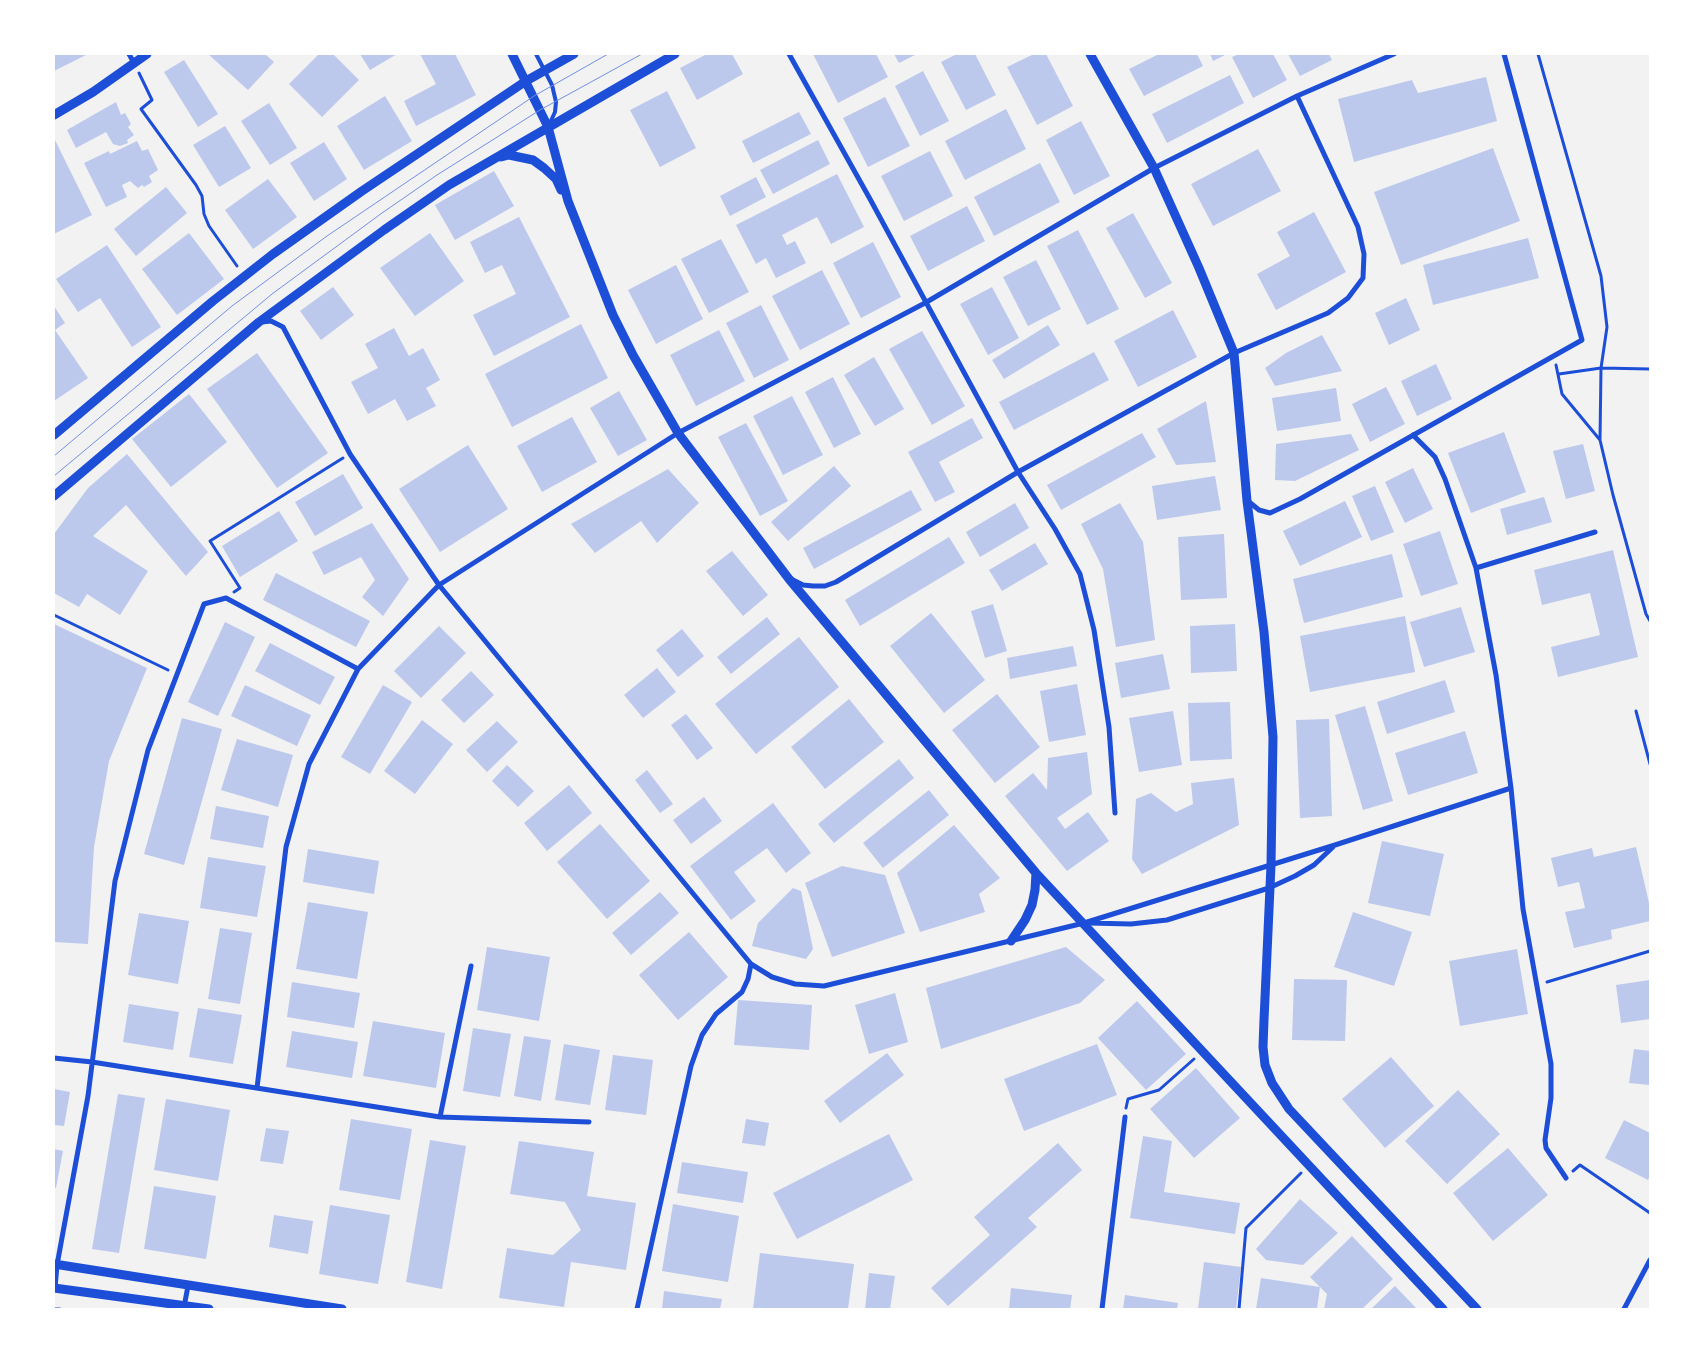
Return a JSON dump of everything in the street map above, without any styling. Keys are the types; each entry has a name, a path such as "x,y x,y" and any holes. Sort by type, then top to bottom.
{"street":[{"path":"129,54 135,63"},
{"path":"54,115 93,92 147,54"},
{"path":"512,54 548,127 568,201 613,315 633,355 678,433 789,579 1036,873 1443,1309"},
{"path":"54,435 244,276 362,191 526,81 574,54"},
{"path":"54,496 259,322 384,230 449,185 675,54"},
{"path":"789,54 1018,472 1055,529 1080,574 1094,630 1109,727 1115,813"},
{"path":"1090,54 1154,168 1199,268 1234,353 1247,501 1264,632 1273,737 1271,865 1263,1046 1265,1065 1272,1083 1290,1109 1477,1309"},
{"path":"257,1088 286,848 309,764 358,669 439,585 678,433 925,303 1154,168 1297,96 1394,54"},
{"path":"1247,501 1259,510 1270,513 1300,499 1582,340 1504,54"},
{"path":"789,579 803,585 813,586 825,586 836,582 1018,472 1234,353 1328,313 1348,298 1363,278 1364,254 1358,227 1297,96"},
{"path":"494,158 509,155 533,160 556,180 568,201"},
{"path":"259,322 271,321 283,327 350,454 439,585 751,964 772,977 796,984 824,986 1084,923 1335,846 1511,788"},
{"path":"1413,435 1435,457 1445,479 1476,568 1494,665 1511,788 1523,909 1551,1064 1551,1098 1546,1148 1566,1178"},
{"path":"1476,568 1594,532"},
{"path":"209,1309 54,1288 56,1264 88,1096 115,881 148,750 204,604 226,598 358,669"},
{"path":"1084,923 1131,924 1167,920 1270,888 1314,865 1335,846"},
{"path":"1011,941 1026,920 1032,905 1036,873"},
{"path":"637,1309 691,1066 702,1035 716,1014 742,992 748,979 751,964"},
{"path":"440,1117 471,966"},
{"path":"54,1058 92,1062 440,1117 589,1122"},
{"path":"1102,1309 1125,1117"},
{"path":"1624,1309 1650,1260"},
{"path":"56,1264 342,1309"},
{"path":"184,1307 188,1286"}],"lane":[{"path":"536,54 552,86 556,102 555,112 548,127"}],"path":[{"path":"1538,54 1602,276 1607,327 1601,368 1600,440 1613,495 1646,614 1650,621"},
{"path":"135,63 152,100 141,109 196,185 202,196 204,214 208,226 244,276"},
{"path":"1553,356 1559,374 1562,394 1600,440"},
{"path":"1559,374 1601,368 1650,369"},
{"path":"226,598 240,588 210,541 350,454"},
{"path":"54,615 176,674"},
{"path":"1636,711 1650,764"},
{"path":"1537,985 1650,951"},
{"path":"1125,1117 1128,1098 1159,1090 1202,1052"},
{"path":"1239,1309 1246,1228 1308,1165"},
{"path":"1566,1178 1580,1165 1650,1213"},
{"path":"54,1309 60,1309"}],"building":[{"path":"54,54 88,54 54,71"},
{"path":"208,54 265,54 274,62 248,90"},
{"path":"319,54 333,54 359,80 322,117 289,84"},
{"path":"360,54 397,54 370,70"},
{"path":"420,54 455,54 476,95 416,126 404,101 436,84"},
{"path":"707,54 732,54 743,74 697,100 680,68"},
{"path":"813,54 876,54 888,77 838,103"},
{"path":"894,54 917,54 899,63"},
{"path":"957,54 975,54 996,95 966,110 941,62"},
{"path":"1034,54 1046,54 1073,106 1037,125 1007,67"},
{"path":"1159,54 1197,54 1203,66 1144,96 1129,69"},
{"path":"1210,54 1227,54 1213,61"},
{"path":"1239,54 1273,54 1287,80 1253,98 1232,57"},
{"path":"1288,54 1329,54 1332,60 1300,76"},
{"path":"184,60 218,114 198,127 164,72"},
{"path":"923,71 949,121 920,136 895,86"},
{"path":"1230,75 1244,103 1167,143 1152,114"},
{"path":"1486,77 1497,121 1354,162 1338,99 1412,80 1418,93"},
{"path":"667,91 696,148 660,167 630,110"},
{"path":"385,96 412,141 364,170 337,126"},
{"path":"885,97 910,146 868,167 843,118"},
{"path":"116,102 121,115 125,113 131,124 128,127 134,135 127,140 128,143 120,146 113,144 106,132 76,148 67,130"},
{"path":"269,103 297,148 270,165 241,121"},
{"path":"1006,109 1026,149 965,180 945,141"},
{"path":"799,112 811,134 753,163 742,141"},
{"path":"1081,121 1110,176 1074,195 1046,140"},
{"path":"225,126 251,168 219,187 193,145"},
{"path":"54,138 92,215 54,234"},
{"path":"818,140 830,164 773,194 760,170"},
{"path":"137,141 142,151 148,149 158,170 149,176 152,182 144,187 142,185 138,188 130,181 122,185 127,197 106,207 84,163 109,151 110,154"},
{"path":"324,142 347,179 314,201 290,163"},
{"path":"1493,148 1520,221 1401,265 1374,192"},
{"path":"1258,149 1281,191 1213,226 1191,184"},
{"path":"930,151 953,196 904,221 881,176"},
{"path":"1040,163 1060,202 994,236 974,197"},
{"path":"494,171 514,206 455,240 435,205"},
{"path":"837,174 864,227 831,244 817,217 782,235 787,245 795,241 806,263 776,278 766,258 756,264 736,225"},
{"path":"756,177 766,197 730,216 720,196"},
{"path":"268,179 297,217 253,249 225,210"},
{"path":"166,187 187,213 136,256 114,229"},
{"path":"967,206 985,241 928,271 910,236"},
{"path":"1314,212 1346,272 1276,310 1257,274 1290,256 1277,232"},
{"path":"1133,213 1172,283 1145,298 1106,228"},
{"path":"519,217 570,317 494,356 473,315 516,294 502,265 485,273 470,242"},
{"path":"1078,230 1119,309 1087,325 1047,246"},
{"path":"189,233 224,279 177,315 142,269"},
{"path":"430,233 464,281 415,316 380,268"},
{"path":"1528,238 1539,278 1433,305 1423,265"},
{"path":"721,239 749,292 709,313 681,259"},
{"path":"873,242 901,297 861,318 833,263"},
{"path":"107,245 161,327 132,347 100,298 78,312 56,279"},
{"path":"1036,260 1061,309 1028,326 1003,277"},
{"path":"676,265 703,319 656,344 628,290"},
{"path":"822,270 850,324 800,350 772,296"},
{"path":"333,287 354,315 321,340 300,311"},
{"path":"992,287 1019,338 988,355 960,304"},
{"path":"1406,298 1420,330 1389,345 1375,313"},
{"path":"761,305 789,360 754,378 726,323"},
{"path":"54,306 65,323 55,330 88,378 54,401"},
{"path":"1173,310 1197,357 1138,387 1114,341"},
{"path":"581,324 608,378 512,427 485,374"},
{"path":"1048,325 1060,345 1004,379 992,360"},
{"path":"394,328 409,356 423,348 440,380 426,388 436,406 407,421 395,399 368,414 351,382 378,368 365,344"},
{"path":"719,330 745,381 696,406 670,355"},
{"path":"922,331 965,406 932,425 889,349"},
{"path":"1322,335 1342,371 1275,386 1265,368 1286,353"},
{"path":"1094,352 1109,380 1014,430 999,402"},
{"path":"257,353 328,453 277,488 207,389"},
{"path":"874,357 904,409 875,426 844,375"},
{"path":"1436,364 1452,399 1417,416 1401,381"},
{"path":"833,377 861,434 834,448 805,392"},
{"path":"1386,387 1405,424 1370,442 1352,404"},
{"path":"1336,388 1341,421 1277,431 1272,398"},
{"path":"619,391 647,440 618,456 590,408"},
{"path":"189,394 227,442 171,487 132,439"},
{"path":"792,396 823,455 783,475 753,416"},
{"path":"1206,401 1216,462 1176,465 1157,429"},
{"path":"572,417 597,462 542,492 517,446"},
{"path":"972,418 983,438 939,462 955,492 935,502 908,452"},
{"path":"746,423 788,501 760,516 718,437"},
{"path":"1504,432 1526,492 1471,513 1448,453"},
{"path":"1142,433 1156,457 1061,510 1047,485"},
{"path":"1351,434 1359,450 1295,481 1275,480 1276,444"},
{"path":"1583,444 1595,491 1566,499 1553,451"},
{"path":"468,445 508,509 440,552 399,489"},
{"path":"127,454 208,552 186,576 126,505 93,536 148,571 120,615 87,594 79,607 54,593 54,534 88,488"},
{"path":"834,466 851,486 788,541 771,522"},
{"path":"1413,468 1433,509 1405,523 1385,482"},
{"path":"668,469 699,503 657,543 641,521 595,553 571,524"},
{"path":"343,474 363,508 315,536 295,502"},
{"path":"1215,476 1221,510 1157,520 1152,486"},
{"path":"1375,486 1394,532 1371,541 1352,496"},
{"path":"911,490 922,510 814,569 803,548"},
{"path":"1544,497 1552,522 1507,535 1500,509"},
{"path":"1345,501 1362,537 1300,566 1283,531"},
{"path":"1015,503 1029,528 980,557 966,532"},
{"path":"1120,503 1143,542 1155,640 1116,647 1103,569 1081,524"},
{"path":"279,511 298,541 240,577 222,546"},
{"path":"372,523 409,579 383,616 362,597 375,580 361,557 324,575 312,552"},
{"path":"1440,531 1458,584 1421,596 1403,544"},
{"path":"1224,534 1227,598 1181,600 1178,537"},
{"path":"949,537 965,563 860,626 845,600"},
{"path":"1035,543 1048,564 1002,591 989,570"},
{"path":"1613,550 1638,657 1558,677 1551,647 1600,635 1590,593 1542,605 1534,570"},
{"path":"732,551 768,595 743,616 706,571"},
{"path":"1392,554 1403,597 1304,623 1293,579"},
{"path":"276,573 370,621 356,647 263,600"},
{"path":"993,604 1007,651 985,658 971,611"},
{"path":"1461,607 1475,652 1424,667 1410,622"},
{"path":"931,613 985,680 944,713 890,646"},
{"path":"1405,616 1415,672 1310,692 1300,636"},
{"path":"767,617 780,634 731,674 717,657"},
{"path":"225,622 255,637 218,716 188,702"},
{"path":"54,624 147,668 109,761 94,847 88,944 54,942"},
{"path":"1235,624 1237,671 1191,673 1190,626"},
{"path":"439,626 466,653 421,698 394,671"},
{"path":"682,629 704,656 678,677 656,650"},
{"path":"799,637 839,687 756,754 715,704"},
{"path":"270,643 335,677 320,705 255,671"},
{"path":"1073,646 1077,666 1010,679 1007,658"},
{"path":"1163,654 1170,689 1121,698 1115,663"},
{"path":"657,668 676,692 643,718 624,695"},
{"path":"471,671 494,695 464,723 441,700"},
{"path":"1445,680 1455,712 1387,734 1377,702"},
{"path":"1077,684 1086,735 1049,742 1040,691"},
{"path":"245,685 311,715 297,746 231,716"},
{"path":"383,685 412,702 370,774 341,757"},
{"path":"997,694 1040,747 995,783 952,730"},
{"path":"849,699 884,742 825,789 791,747"},
{"path":"1230,702 1232,759 1190,761 1188,703"},
{"path":"1365,706 1393,801 1363,810 1335,715"},
{"path":"1173,711 1182,765 1139,772 1129,718"},
{"path":"686,714 713,748 697,760 671,725"},
{"path":"182,718 222,729 184,865 144,854"},
{"path":"1329,719 1332,816 1300,818 1296,720"},
{"path":"422,720 453,744 415,794 384,771"},
{"path":"497,721 518,742 487,772 466,750"},
{"path":"1465,731 1478,773 1408,795 1395,753"},
{"path":"237,739 293,755 278,807 221,790"},
{"path":"1087,752 1092,794 1057,818 1065,829 1088,812 1109,841 1067,871 1005,796 1033,773 1047,790 1048,758"},
{"path":"899,759 914,778 834,843 818,824"},
{"path":"507,765 534,791 518,807 492,781"},
{"path":"647,770 673,804 660,813 635,780"},
{"path":"1234,778 1239,825 1142,874 1132,859 1136,799 1151,793 1176,812 1193,804 1191,783"},
{"path":"569,785 592,813 547,851 524,823"},
{"path":"929,790 949,815 883,868 863,843"},
{"path":"704,797 722,821 691,844 673,820"},
{"path":"773,803 811,853 786,873 767,848 734,872 756,901 731,920 690,866"},
{"path":"216,806 269,816 263,848 210,839"},
{"path":"600,824 650,881 607,919 557,862"},
{"path":"954,825 1000,878 979,894 985,912 920,932 897,873"},
{"path":"1382,841 1444,854 1430,916 1368,903"},
{"path":"1636,847 1650,907 1650,921 1611,930 1612,939 1574,948 1565,912 1585,908 1579,882 1558,887 1551,858 1592,848 1594,857"},
{"path":"308,849 379,861 374,894 303,882"},
{"path":"208,857 266,866 257,917 200,908"},
{"path":"842,866 885,875 905,933 832,957 805,883"},
{"path":"793,888 801,891 813,949 806,959 752,946 758,923"},
{"path":"660,892 679,913 631,955 612,933"},
{"path":"308,902 368,912 357,979 296,969"},
{"path":"1353,912 1412,932 1394,986 1334,967"},
{"path":"139,913 189,921 178,984 128,975"},
{"path":"220,928 252,933 240,1004 208,999"},
{"path":"689,932 728,977 678,1020 639,975"},
{"path":"487,947 550,957 539,1021 477,1010"},
{"path":"1066,947 1105,980 1080,1003 941,1049 926,988"},
{"path":"1517,949 1528,1014 1460,1026 1449,961"},
{"path":"1294,979 1347,980 1345,1041 1292,1040"},
{"path":"1650,980 1650,1019 1621,1023 1616,985"},
{"path":"292,982 360,993 354,1028 287,1017"},
{"path":"895,993 908,1042 869,1054 855,1005"},
{"path":"738,1000 812,1005 809,1050 734,1045"},
{"path":"1137,1001 1186,1054 1146,1090 1098,1038"},
{"path":"129,1004 179,1012 173,1050 123,1042"},
{"path":"198,1008 242,1015 233,1064 189,1057"},
{"path":"373,1021 445,1033 436,1088 363,1076"},
{"path":"473,1028 511,1034 500,1097 463,1091"},
{"path":"292,1031 358,1042 352,1078 286,1067"},
{"path":"524,1036 551,1040 541,1101 514,1096"},
{"path":"564,1044 600,1050 590,1105 555,1100"},
{"path":"1097,1044 1117,1095 1024,1131 1004,1079"},
{"path":"1634,1049 1650,1051 1650,1085 1629,1083"},
{"path":"887,1053 904,1075 840,1123 824,1101"},
{"path":"613,1055 653,1060 646,1115 605,1110"},
{"path":"1391,1057 1434,1106 1385,1148 1342,1099"},
{"path":"1196,1068 1240,1118 1194,1158 1150,1109"},
{"path":"54,1089 70,1092 64,1126 54,1125"},
{"path":"1458,1090 1500,1134 1447,1184 1405,1141"},
{"path":"118,1094 145,1098 119,1253 92,1249"},
{"path":"166,1099 230,1110 218,1181 154,1170"},
{"path":"351,1119 412,1129 400,1200 339,1190"},
{"path":"746,1119 769,1123 765,1146 742,1143"},
{"path":"1624,1120 1650,1133 1650,1175 1648,1180 1605,1158"},
{"path":"266,1128 289,1131 283,1164 260,1161"},
{"path":"889,1134 913,1180 797,1239 773,1193"},
{"path":"1143,1136 1172,1141 1164,1192 1240,1203 1235,1234 1130,1218"},
{"path":"430,1140 466,1146 442,1289 406,1282"},
{"path":"519,1141 594,1152 587,1196 636,1203 626,1270 571,1262 564,1307 499,1298 507,1248 553,1255 581,1230 565,1202 510,1194"},
{"path":"1058,1143 1082,1170 1028,1218 1037,1227 948,1306 931,1288 990,1235 974,1217"},
{"path":"1508,1148 1548,1195 1493,1241 1453,1193"},
{"path":"54,1149 63,1151 56,1188 54,1188"},
{"path":"682,1162 748,1172 743,1203 677,1193"},
{"path":"154,1186 216,1196 206,1259 144,1249"},
{"path":"1300,1199 1338,1233 1303,1265 1266,1260 1256,1249"},
{"path":"673,1204 739,1216 728,1282 662,1271"},
{"path":"330,1205 390,1215 378,1284 319,1274"},
{"path":"274,1215 313,1221 308,1254 269,1247"},
{"path":"1352,1236 1393,1279 1362,1309 1324,1309 1327,1294 1310,1277"},
{"path":"760,1253 854,1264 848,1309 753,1309"},
{"path":"1204,1262 1241,1267 1236,1309 1198,1309"},
{"path":"869,1273 895,1276 890,1309 865,1309"},
{"path":"1261,1278 1320,1287 1317,1309 1256,1309"},
{"path":"1395,1286 1417,1309 1371,1309"},
{"path":"1011,1288 1072,1295 1070,1309 1009,1309"},
{"path":"664,1291 722,1299 720,1309 662,1309"},
{"path":"1125,1295 1178,1303 1177,1309 1123,1309"}],"tram line":[{"path":"54,456 232,306 327,236 534,96 608,54"},
{"path":"54,476 272,294 382,213 437,175 540,110 642,54"}]}
